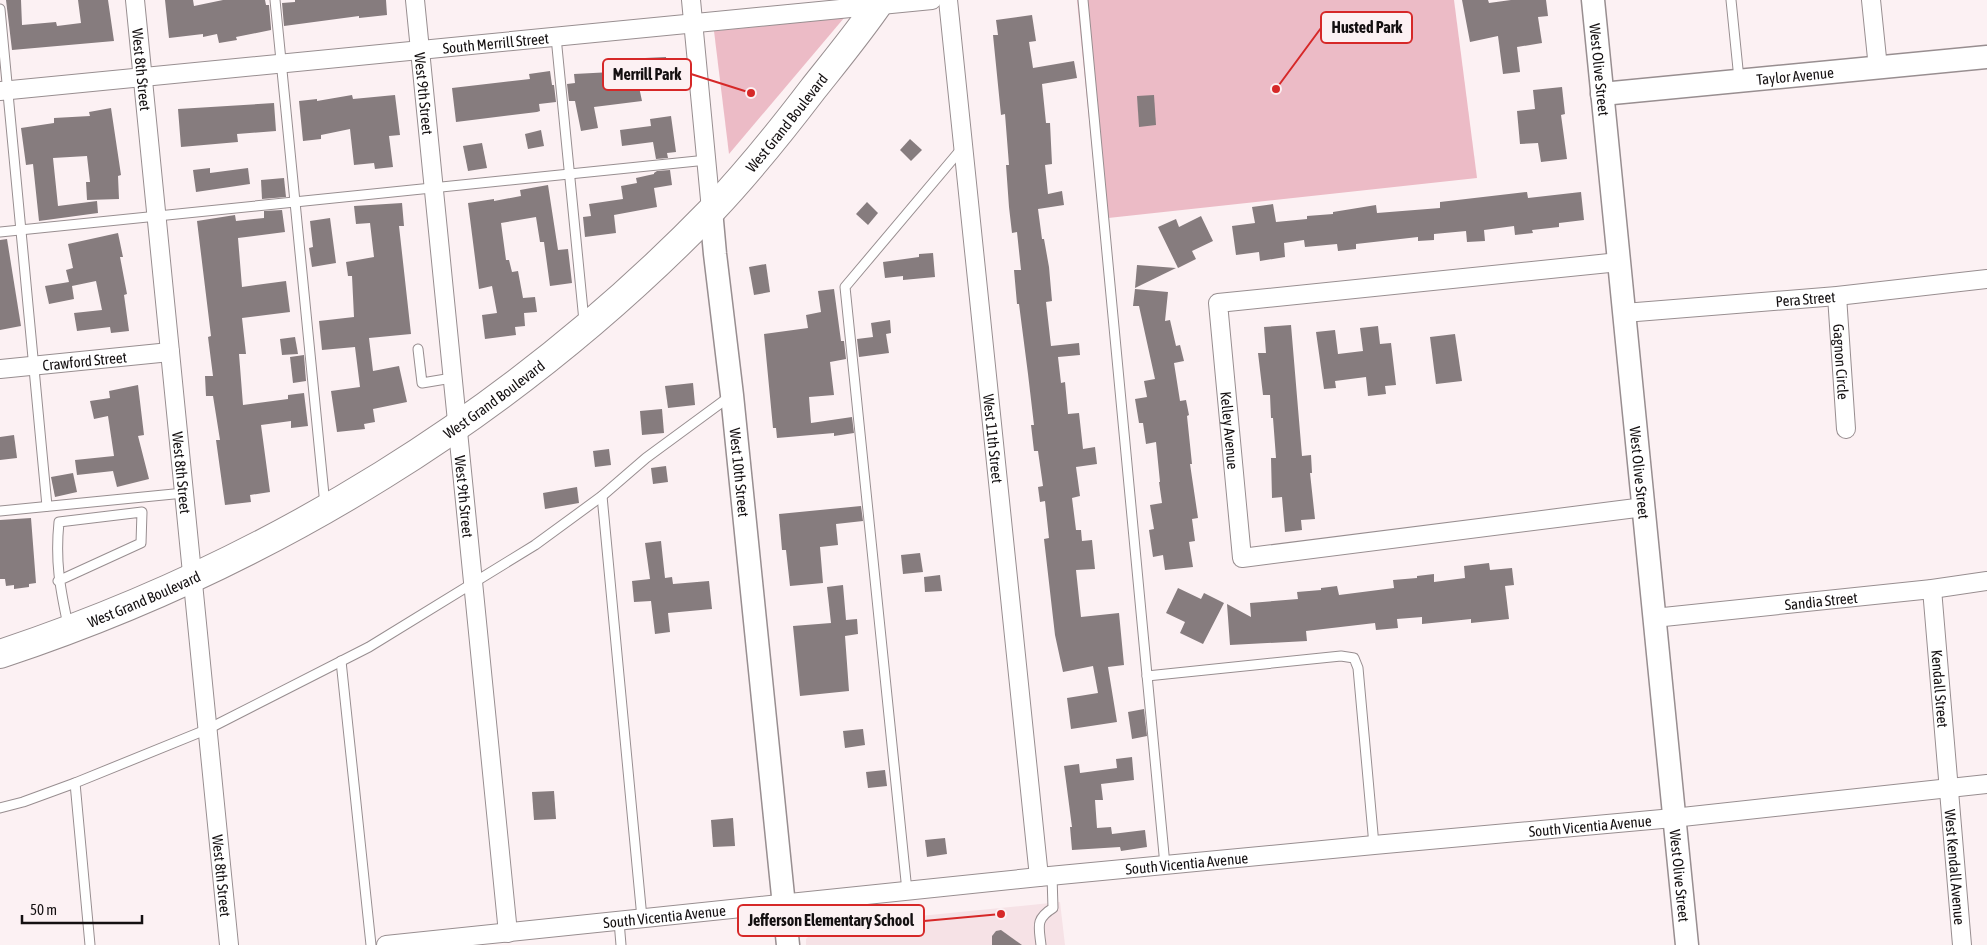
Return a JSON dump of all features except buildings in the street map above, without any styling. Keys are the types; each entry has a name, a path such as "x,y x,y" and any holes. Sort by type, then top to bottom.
{"main road":[{"name":"West Grand Boulevard","path":"0,654 69,630 193,579 326,510 402,464 547,360 617,301 711,210 770,144 879,3"}],"street":[{"name":"West 8th Street","path":"135,0 230,945"},
{"name":"West 9th Street","path":"415,0 473,584 497,938"},
{"name":"West 10th Street","path":"692,0 708,160 714,254 732,395 788,945"},
{"name":"South Merrill Street","path":"4,91 556,37 879,3 932,0"},
{"name":"West 11th Street","path":"948,0 1045,876"},
{"name":"West Olive Street","path":"1593,0 1687,945"},
{"path":"1871,0 1878,68"},
{"name":"Taylor Avenue","path":"1602,94 1987,57"},
{"name":"Kelley Avenue","path":"1619,262 1218,303 1242,558 1644,507"},
{"name":"Pera Street","path":"1624,313 1837,296 1987,279"},
{"name":"Gagnon Circle","path":"1837,296 1846,428"},
{"name":"Crawford Street","path":"0,369 170,352"},
{"name":"Sandia Street","path":"1654,618 1932,589 1987,581"},
{"name":"Kendall Street","path":"1932,589 1949,789"},
{"name":"South Vicentia Avenue","path":"386,945 497,938 642,918 1045,876 1374,844 1673,818 1987,784"},
{"name":"West Kendall Avenue","path":"1949,789 1962,945"}],"lane":[{"path":"275,0 326,510"},
{"path":"1083,0 1165,865"},
{"path":"1731,0 1739,81"},
{"path":"0,10 4,91 34,366 46,506"},
{"path":"556,37 585,328"},
{"path":"906,891 845,287 963,147"},
{"path":"0,232 708,160"},
{"path":"418,349 422,383 452,378"},
{"path":"0,808 23,802 75,783 208,729 369,647 473,584 534,544 602,496 646,458 732,395"},
{"path":"0,510 184,492"},
{"path":"602,496 642,918"},
{"path":"58,581 141,543 142,512 59,522 57,541 58,581 69,630"},
{"path":"1147,676 1341,656 1354,658 1358,668 1374,844"},
{"path":"341,661 371,945"},
{"path":"75,783 90,945"},
{"path":"1041,945 1039,923 1042,916 1053,908 1045,876"},
{"path":"619,921 621,945"}],"shaded area":[{"path":"1077,0 1454,0 1477,178 1099,219"},
{"path":"844,18 729,154 714,31"},
{"path":"1060,902 1065,945 806,945 806,939 819,926"}],"place":[{"name":"Husted Park","path":"1276,89"},
{"name":"Merrill Park","path":"751,93"},
{"name":"Jefferson Elementary School","path":"1001,914"}]}
